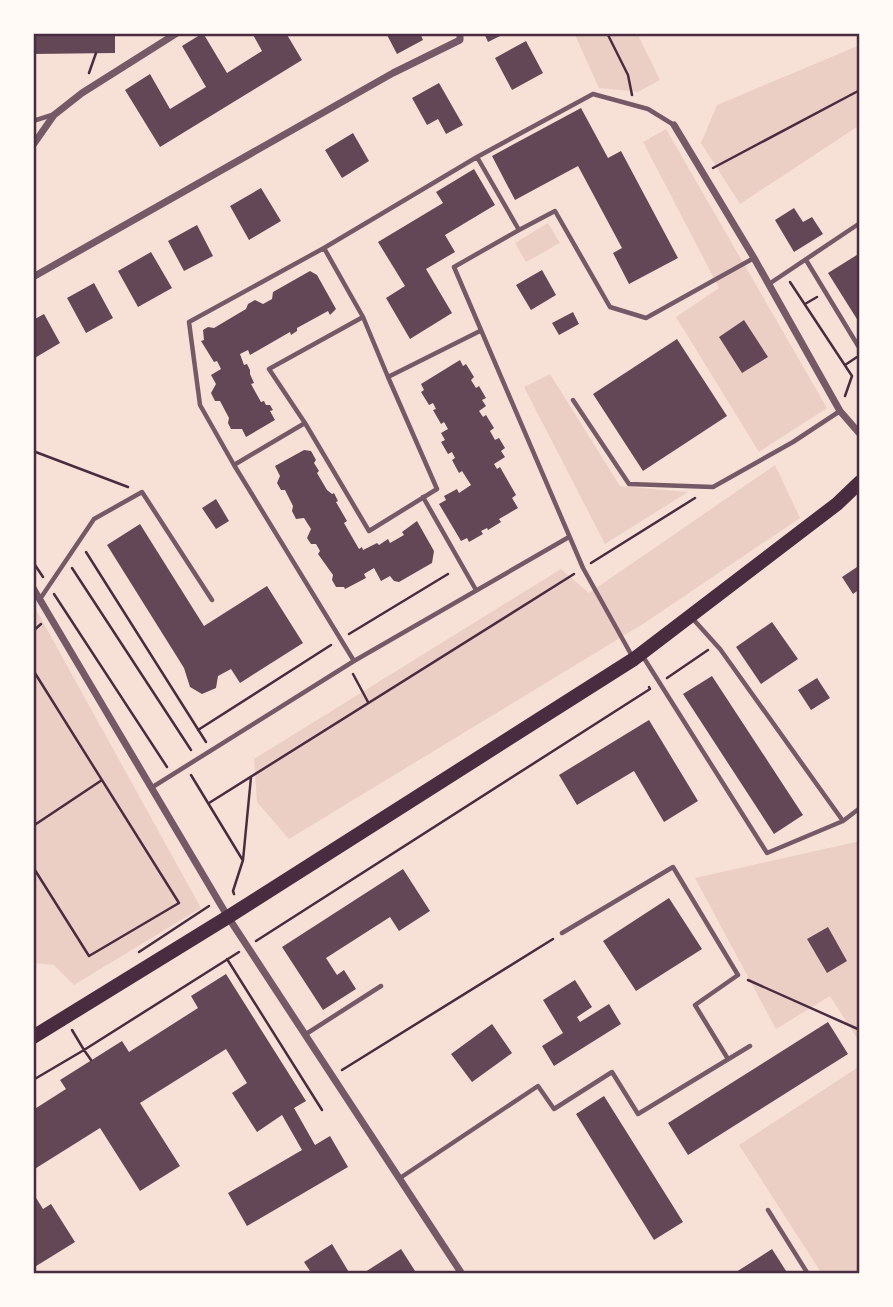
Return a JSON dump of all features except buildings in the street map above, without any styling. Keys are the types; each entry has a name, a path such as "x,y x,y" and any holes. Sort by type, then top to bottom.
{"main road":[{"path":"33,1037 228,917 637,656 836,504 860,482"}],"street":[{"path":"33,145 54,115 82,93 177,33"},
{"path":"33,277 393,73 460,40 460,33"},
{"path":"674,125 754,258 839,411 860,434"},
{"path":"33,588 228,917 462,1274"}],"lane":[{"path":"354,661 200,405 189,322 324,248 477,157 593,94 648,109 674,125"},
{"path":"33,121 54,115"},
{"path":"477,157 519,230"},
{"path":"754,258 646,318 610,307 555,211 454,267 583,568 637,656 660,682 767,853 843,821 860,808"},
{"path":"768,284 860,223"},
{"path":"324,248 363,317 437,489 369,531 306,423 269,369 363,317"},
{"path":"806,260 860,349"},
{"path":"388,377 480,331"},
{"path":"573,400 629,484 713,487 793,442 839,411"},
{"path":"234,465 306,423"},
{"path":"40,598 94,519 142,492 212,600"},
{"path":"423,497 477,591"},
{"path":"150,788 354,661 569,537"},
{"path":"690,616 716,645 843,821"},
{"path":"562,933 673,867 738,975 695,1005 729,1059"},
{"path":"306,1034 381,986"},
{"path":"400,1178 538,1086 554,1109 612,1072 638,1114 750,1046"},
{"path":"768,1210 808,1274"}],"path":[{"path":"607,33 628,75 634,104"},
{"path":"704,173 860,90"},
{"path":"785,273 852,376 839,411"},
{"path":"844,365 860,355"},
{"path":"33,451 142,492"},
{"path":"209,803 650,524 713,487"},
{"path":"78,540 211,750"},
{"path":"67,561 197,759"},
{"path":"33,562 172,774"},
{"path":"198,730 448,574"},
{"path":"33,1080 248,946 716,645"},
{"path":"637,656 650,689"},
{"path":"349,664 369,703"},
{"path":"33,670 178,903 89,956 33,867"},
{"path":"185,766 243,860 251,777"},
{"path":"33,826 102,780"},
{"path":"139,952 233,891"},
{"path":"333,1076 562,933"},
{"path":"227,959 322,1110"},
{"path":"738,975 860,1030"},
{"path":"64,1018 91,1060"}],"shaded area":[{"path":"574,33 637,33 660,80 638,92 599,88"},
{"path":"860,45 860,125 740,204 701,143 717,105"},
{"path":"666,129 827,408 759,452 676,317 719,288 643,142"},
{"path":"548,223 560,243 526,262 515,243"},
{"path":"550,374 620,486 688,492 605,544 524,387"},
{"path":"775,465 800,518 643,624 289,839 257,802 254,759 561,569 589,593"},
{"path":"33,604 201,908 74,985 54,965 33,963"},
{"path":"860,841 860,1043 830,996 776,1029 695,878"},
{"path":"860,1066 860,1274 822,1274 739,1145"}]}
